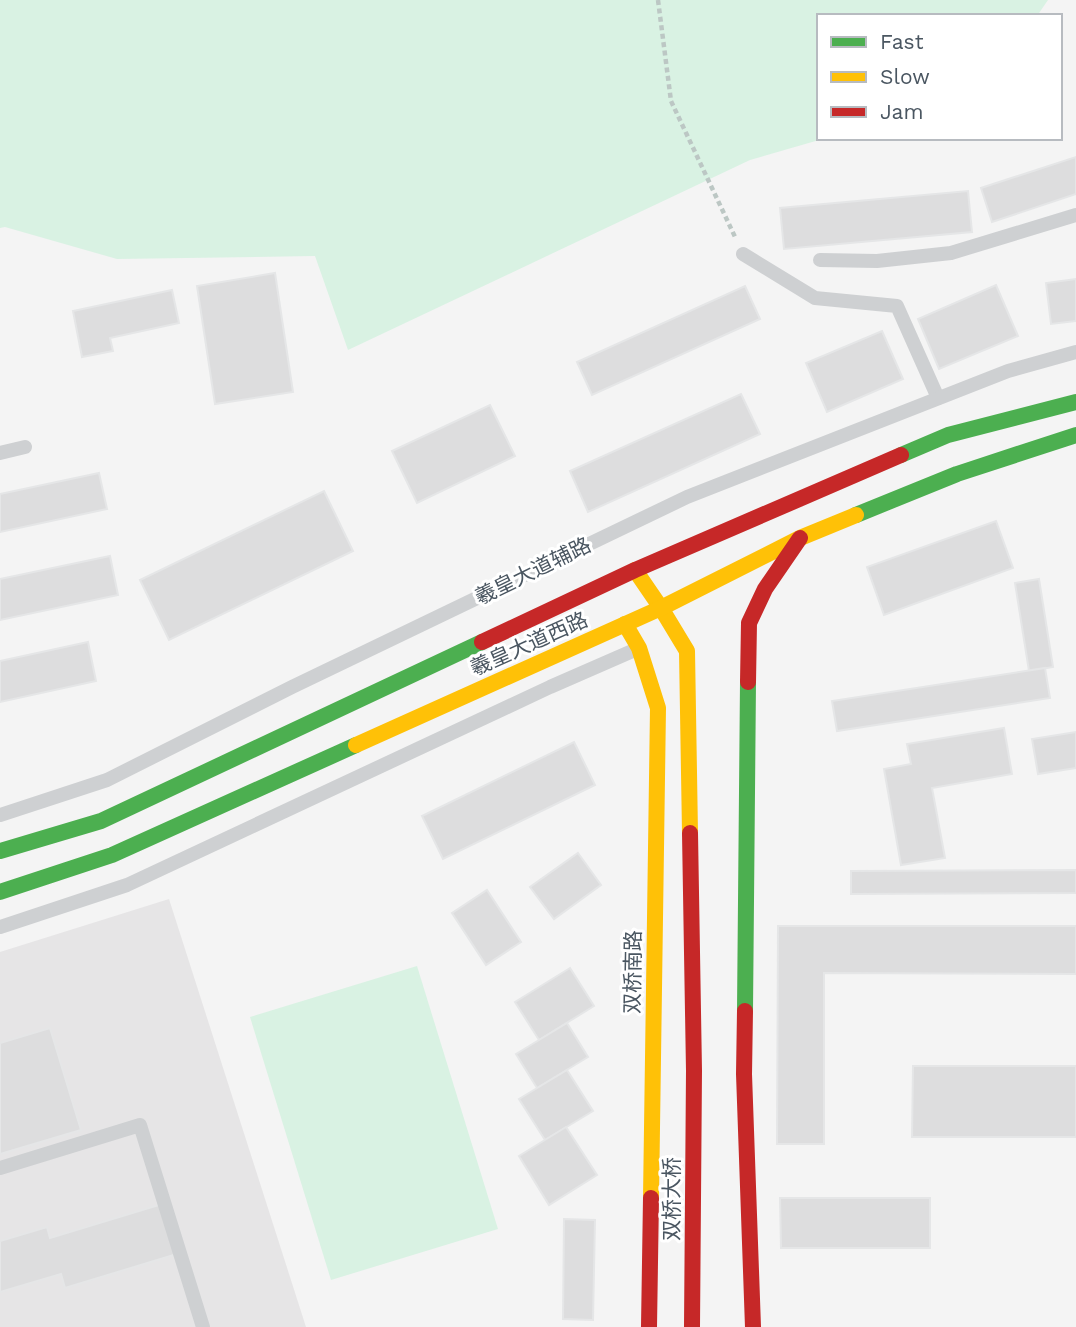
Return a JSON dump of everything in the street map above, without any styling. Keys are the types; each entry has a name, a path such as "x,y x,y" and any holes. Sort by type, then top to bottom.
{"main road":[{"name":"羲皇大道西路","path":"0,851 101,821 635,570 948,435 1076,402"},
{"name":"羲皇大道西路","path":"0,892 112,855 661,608 800,538 957,474 1076,435"},
{"path":"753,1327 744,1074 749,623 765,589 800,538"},
{"name":"双桥大桥","path":"635,570 687,651 694,1071 692,1327"},
{"name":"双桥南路","path":"625,624 645,638 659,708 649,1327"}],"lane":[{"path":"821,260 877,261 951,253 1076,215"},
{"path":"743,254 816,298 897,306 938,398"},
{"name":"羲皇大道辅路","path":"0,816 107,780 292,687 687,497 1008,371 1076,352"},
{"path":"0,453 25,447"},
{"path":"0,927 127,885 550,687 645,638 661,608"},
{"path":"0,1168 140,1125 203,1327"}],"path":[{"path":"658,0 671,102 743,254"}],"shaded area":[{"path":"169,899 306,1327 0,1327 0,952"}],"green space":[{"path":"0,0 1048,0 1038,14 817,14 819,140 750,160 348,350 315,256 117,259 5,227 0,228"},
{"path":"417,966 498,1229 331,1280 250,1017"}],"building":[{"path":"1076,157 1076,194 992,222 981,188"},
{"path":"968,191 972,232 784,249 780,208"},
{"path":"275,273 293,392 215,404 197,286"},
{"path":"1076,279 1076,321 1051,324 1046,283"},
{"path":"996,285 1018,336 939,369 918,319"},
{"path":"745,286 760,319 592,395 577,362"},
{"path":"172,290 179,323 110,338 113,351 82,357 73,311"},
{"path":"882,331 903,379 827,412 806,363"},
{"path":"741,394 760,434 588,512 570,471"},
{"path":"490,405 515,456 417,503 392,451"},
{"path":"99,473 107,509 0,532 0,494"},
{"path":"324,491 353,551 169,640 140,580"},
{"path":"996,521 1013,568 884,615 867,567"},
{"path":"110,556 118,595 0,620 0,579"},
{"path":"1039,579 1053,667 1029,671 1015,583"},
{"path":"88,642 96,681 0,702 0,661"},
{"path":"1045,668 1050,698 837,731 832,701"},
{"path":"1004,728 1012,774 932,788 945,858 901,865 884,769 911,764 907,744"},
{"path":"1076,732 1076,768 1038,774 1032,739"},
{"path":"574,742 595,785 443,859 422,816"},
{"path":"578,853 601,885 554,919 530,887"},
{"path":"1076,870 1076,893 851,894 851,871"},
{"path":"487,890 521,942 486,965 452,913"},
{"path":"778,926 1076,926 1076,974 824,973 824,1144 777,1144"},
{"path":"570,968 594,1006 539,1040 515,1002"},
{"path":"567,1023 588,1057 537,1088 516,1054"},
{"path":"50,1028 81,1130 0,1154 0,1043"},
{"path":"913,1066 1076,1066 1076,1137 912,1137"},
{"path":"567,1070 593,1111 545,1140 519,1099"},
{"path":"566,1127 597,1175 549,1205 519,1156"},
{"path":"780,1198 930,1198 930,1248 781,1248"},
{"path":"162,1204 177,1254 65,1288 61,1274 0,1292 0,1241 47,1227 50,1238"},
{"path":"564,1219 595,1220 593,1320 563,1319"}],"traffic: fast":[{"path":"901,455 948,435 1076,402"},
{"path":"856,515 957,474 1076,435"},
{"path":"0,851 101,821 482,642"},
{"path":"745,1011 748,682"},
{"path":"0,892 112,855 356,745"}],"traffic: slow":[{"path":"356,745 661,608 800,538 856,515"},
{"path":"635,570 687,651 690,833"},
{"path":"625,624 639,648 658,708 651,1198"}],"traffic: jam":[{"path":"482,642 635,570 901,455"},
{"path":"748,682 749,623 765,589 800,538"},
{"path":"690,833 694,1071 692,1327"},
{"path":"745,1011 744,1074 753,1327"},
{"path":"649,1327 651,1198"}]}
